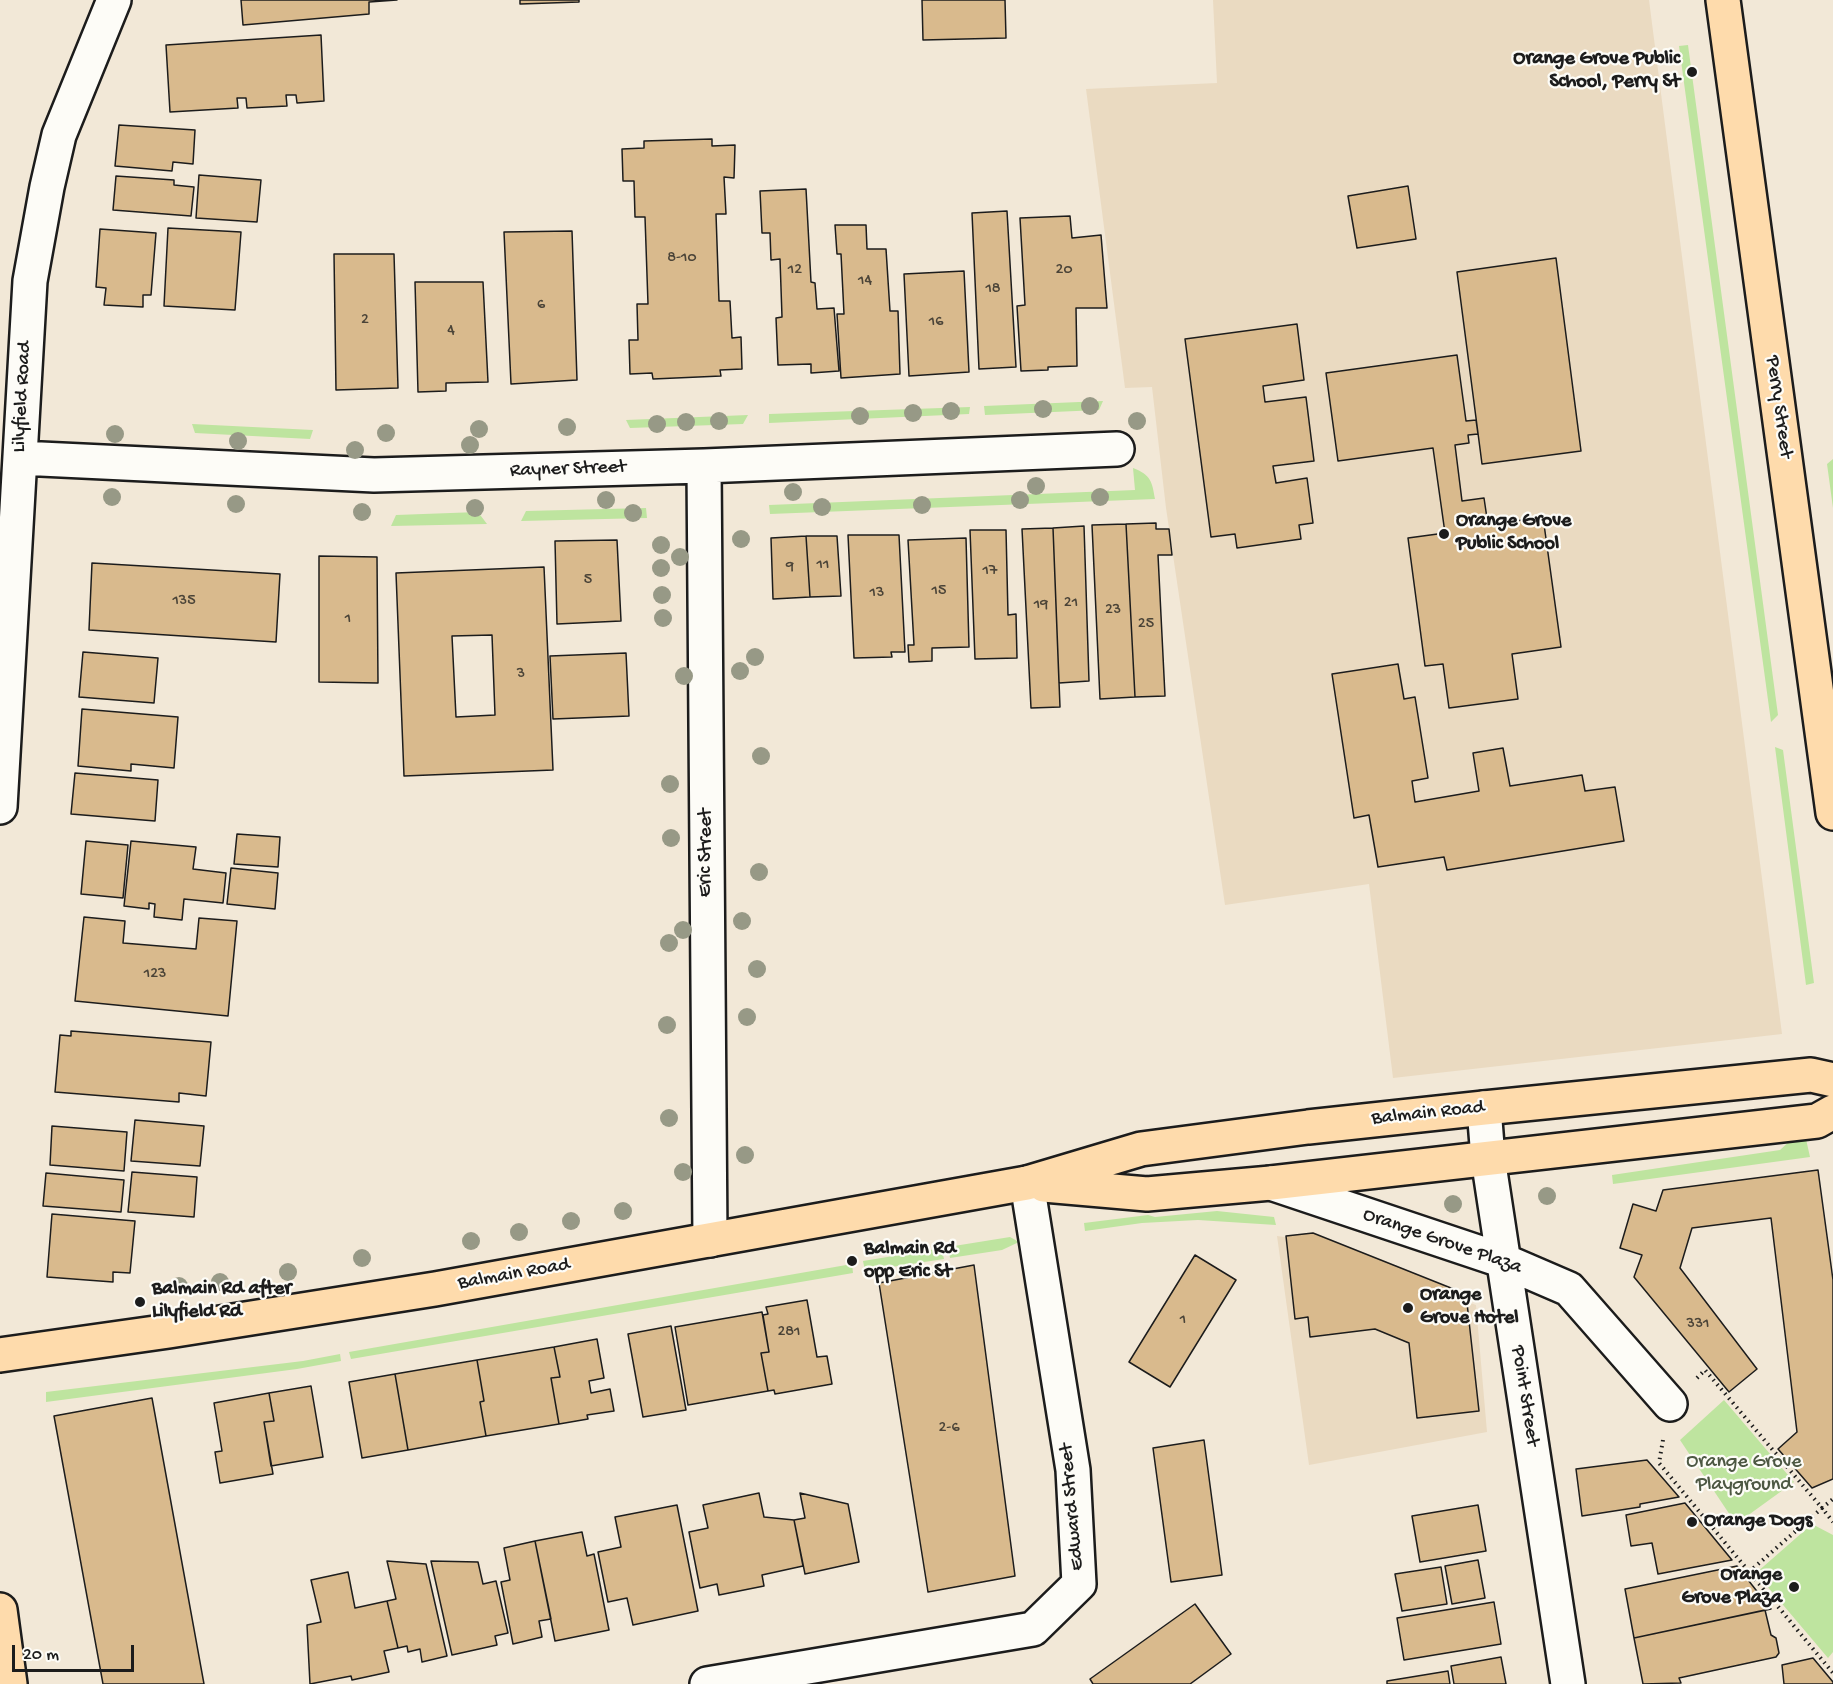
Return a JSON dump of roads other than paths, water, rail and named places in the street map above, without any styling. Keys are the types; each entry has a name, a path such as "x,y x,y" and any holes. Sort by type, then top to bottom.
{"main road":[{"name":"Perry Street","path":"1723,0 1827,725 1833,813"},
{"name":"Balmain Road","path":"0,1355 424,1291 1027,1183 1141,1149 1484,1108 1811,1075 1833,1080"},
{"name":"Balmain Road","path":"1027,1183 1147,1194 1270,1183 1817,1121 1833,1112"},
{"path":"0,1610 10,1684"}],"street":[{"name":"Lilyfield Road","path":"0,807 30,281 59,135 114,0"},
{"name":"Rayner Street","path":"20,458 374,475 704,466 1117,449"},
{"name":"Eric Street","path":"704,466 710,1240"},
{"name":"Point Street","path":"1484,1108 1488,1158 1568,1684"},
{"name":"Edward Street","path":"707,1684 1033,1629 1079,1584 1073,1470 1027,1183"},
{"name":"Orange Grove Plaza","path":"1270,1183 1504,1261 1569,1289 1670,1404"}],"place":[{"name":"Orange Grove Public School, Perry St","path":"1692,72"},
{"name":"Orange Grove Public School","path":"1444,534"},
{"name":"Balmain Rd opp Eric St","path":"852,1261"},
{"name":"Balmain Rd after Lilyfield Rd","path":"140,1302"},
{"name":"Orange Grove Hotel","path":"1408,1308"},
{"name":"Orange Dogs","path":"1692,1522"},
{"name":"Orange Grove Plaza","path":"1794,1587"}],"park label":[{"name":"Orange Grove Playground","path":"1744,1474"}]}
